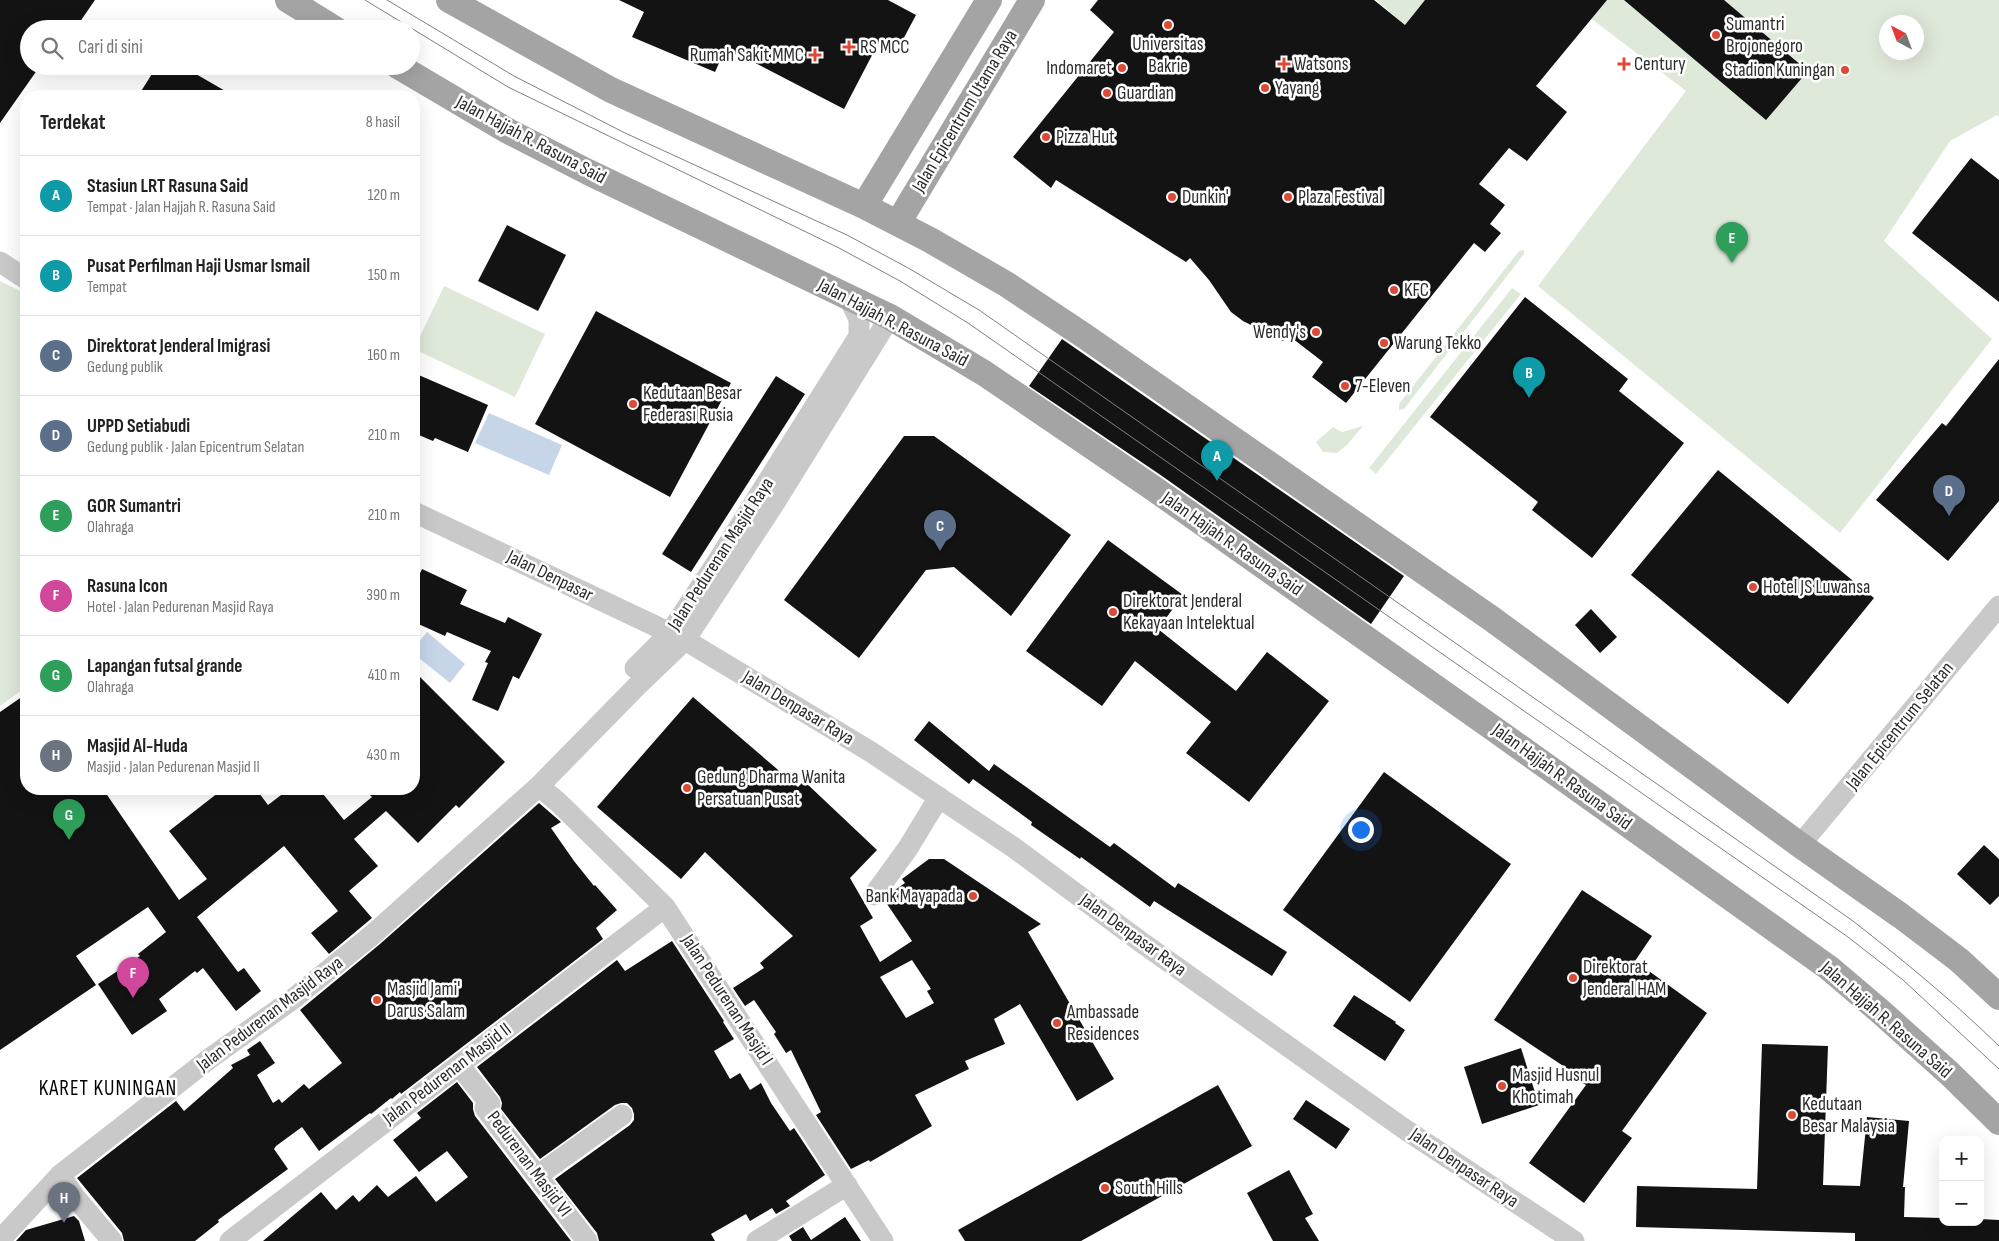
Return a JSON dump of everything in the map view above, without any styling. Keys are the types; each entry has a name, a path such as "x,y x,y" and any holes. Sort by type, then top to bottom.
{"main road":[{"path":"288,0 320,20"},
{"path":"449,0 611,90 864,206 1006,284 1148,380 1492,619 1800,845 1901,916 1959,960 1999,997"},
{"name":"Jalan Epicentrum Utama Raya","path":"864,206 989,0"},
{"name":"Jalan Epicentrum Utama Raya","path":"898,223 1032,0"},
{"name":"Jalan Hajjah R. Rasuna Said","path":"413,75 508,131 588,172 890,317 984,373 1153,488 1829,968 1950,1074 1999,1122"},
{"path":"904,139 935,160"}],"street":[{"path":"0,262 20,275"},
{"name":"Jalan Pedurenan Masjid Raya","path":"677,637 719,559 859,336 859,319 848,296"},
{"name":"Jalan Pedurenan Masjid Raya","path":"0,1240 60,1175 209,1059 293,999 372,935 539,786 637,686 677,637 774,504 890,317"},
{"name":"Jalan Denpasar","path":"420,515 677,637"},
{"name":"Jalan Epicentrum Selatan","path":"1800,845 1999,606"},
{"name":"Jalan Denpasar Raya","path":"677,637 871,752 1012,846 1141,942 1404,1128 1574,1241"},
{"name":"Jalan Pedurenan Masjid I","path":"539,786 665,907 883,1241"},
{"path":"874,895 920,830 939,797"},
{"name":"Jalan Pedurenan Masjid II","path":"230,1241 665,907"},
{"name":"Pedurenan Masjid VI","path":"459,1065 490,1104 484,1108 587,1241"},
{"path":"537,1176 622,1115"},
{"path":"60,1175 75,1197 112,1241"},
{"path":"757,1241 848,1185"}],"green space":[{"path":"1376,0 1440,0 1414,33"},
{"path":"1567,0 1999,0 1999,117 1997,115 1950,141 1884,241 1992,339 1840,533 1538,286 1686,91"},
{"path":"1524,250 1524,254 1404,409 1399,410 1399,404 1519,251"},
{"path":"0,281 20,291 20,691 0,706"},
{"path":"444,286 545,334 515,397 420,352 420,336"},
{"path":"1512,288 1521,294 1376,474 1369,468"},
{"path":"1363,426 1347,445 1337,453 1323,452 1316,442 1333,427 1342,432"}],"water":[{"path":"489,413 562,445 549,475 475,443"},
{"path":"427,632 465,664 450,683 420,659 420,641"}],"building":[{"path":"0,0 95,0 81,20 20,20 20,75 34,75 23,90 20,90 20,94 0,123"},
{"path":"619,0 888,0 916,15 899,47 881,38 844,109 736,53 734,57 724,52 715,72 632,37 644,12"},
{"name":"Plaza Festival","path":"1098,0 1374,0 1405,25 1425,0 1607,0 1536,86 1567,112 1527,161 1509,148 1479,184 1505,205 1490,224 1501,233 1485,252 1474,243 1346,403 1312,377 1323,362 1288,335 1283,341 1243,321 1231,312 1209,280 1190,258 1186,262 1056,180 1051,188 1013,157 1114,32 1090,10"},
{"name":"Sumantri Brojonegoro","path":"1624,0 1724,0 1808,71 1766,120"},
{"path":"151,75 198,75 224,90 142,90"},
{"path":"1971,158 1999,180 1999,302 1912,233"},
{"path":"507,225 566,255 538,311 478,281"},
{"path":"1525,297 1628,379 1619,391 1684,443 1592,558 1532,510 1538,502 1430,417"},
{"name":"Kedutaan Besar Federasi Rusia","path":"596,311 731,383 670,497 535,424"},
{"path":"1062,339 1404,576 1371,624 1162,476 1029,386"},
{"path":"1999,359 1999,501 1948,561 1876,500 1942,423 1946,426"},
{"path":"420,376 488,405 468,452 435,438 433,441 420,436"},
{"path":"776,376 805,394 691,572 662,554"},
{"path":"904,436 934,436 1071,535 1011,616 954,567 926,570 859,658 784,600"},
{"name":"Hotel JS Luwansa","path":"1718,470 1874,598 1788,704 1631,575"},
{"path":"1108,540 1183,595 1158,629 1236,691 1267,652 1329,701 1249,802 1186,753 1211,722 1135,661 1102,706 1026,651"},
{"path":"422,569 467,590 460,604 505,623 508,617 542,634 519,679 513,676 498,711 472,700 488,663 485,662 491,651 447,632 445,636 420,625 420,573"},
{"path":"1591,609 1617,637 1600,653 1575,625"},
{"path":"420,677 505,762 459,808 456,805 418,843 386,811 354,839 378,866 349,891 372,918 329,954 311,933 338,911 284,846 197,917 238,972 244,968 261,991 236,1011 203,968 197,973 195,971 159,999 167,1011 132,1035 98,984 140,956 138,954 166,932 148,907 76,956 96,985 0,1050 0,712 20,698 20,795 107,795 179,900 207,879 169,831 215,795 260,795 268,805 281,795 324,795 344,820 372,797 370,795 420,795"},
{"path":"693,697 798,787 804,781 877,850 850,878 873,918 860,926 880,962 912,941 885,901 892,892 905,883 902,879 929,859 944,859 1041,924 1028,932 1114,1079 1077,1101 1020,1004 994,1019 1005,1044 965,1061 969,1069 915,1095 932,1126 870,1162 869,1160 851,1169 816,1115 821,1112 791,1050 786,1053 774,1034 776,1032 754,1000 745,1006 733,988 764,968 760,963 793,936 705,852 681,879 597,807","holes":["912,960 931,989 927,991 934,1003 906,1018 880,977"]},
{"path":"929,721 989,771 994,764 1110,847 1114,843 1175,888 1178,883 1287,952 1272,976 1154,901 1150,907 1081,857 1080,859 1031,825 1032,822 973,779 969,784 914,740"},
{"path":"1384,772 1511,864 1410,1002 1283,910"},
{"path":"539,803 561,822 551,828 594,886 617,910 596,928 603,939 401,1094 400,1092 391,1098 319,1151 302,1127 276,1146 274,1149 288,1169 218,1220 219,1222 195,1241 124,1241 122,1233 77,1178 176,1101 184,1111 233,1068 231,1065 250,1055 247,1050 260,1041 275,1063 257,1075 273,1103 279,1099 282,1103 304,1084 309,1089 342,1063 300,1010 380,944"},
{"path":"1984,845 1999,859 1999,896 1990,905 1957,874"},
{"path":"1582,890 1652,936 1635,961 1707,1013 1622,1131 1632,1138 1584,1203 1529,1163 1586,1085 1575,1078 1577,1075 1494,1020"},
{"path":"672,941 734,1039 714,1051 730,1079 740,1073 750,1090 761,1083 771,1103 790,1131 794,1128 825,1175 786,1201 790,1206 776,1214 772,1208 750,1221 746,1214 711,1234 715,1241 599,1241 597,1233 555,1179 630,1125 634,1120 632,1108 627,1103 615,1105 540,1159 501,1109 500,1097 477,1067 617,960 625,971"},
{"path":"1354,995 1396,1022 1405,1030 1385,1061 1333,1026"},
{"name":"Kedutaan Besar Malaysia","path":"1762,1044 1828,1046 1823,1185 1860,1186 1867,1117 1909,1121 1903,1187 1905,1187 1904,1217 1939,1218 1939,1226 1984,1226 1984,1219 1999,1220 1999,1241 1855,1241 1855,1233 1636,1227 1637,1186 1757,1189"},
{"name":"Masjid Husnul Khotimah","path":"1521,1048 1539,1105 1482,1124 1464,1067"},
{"path":"457,1082 473,1103 475,1116 571,1241 263,1241 321,1192 336,1210 353,1195 359,1202 377,1185 388,1197 416,1176 436,1202 468,1177 447,1151 419,1172 393,1140 421,1118 417,1113"},
{"name":"South Hills","path":"1218,1085 1252,1146 1081,1241 965,1241 958,1230"},
{"path":"1306,1100 1350,1129 1336,1149 1293,1119"},
{"path":"1289,1170 1313,1214 1305,1218 1319,1241 1273,1241 1247,1193"},
{"path":"74,1216 79,1221 85,1241 16,1241 26,1230"},
{"path":"845,1217 861,1241 792,1241 789,1236 803,1227 811,1240"}],"tram line":[{"path":"365,0 398,20"},
{"path":"387,0 514,76 623,132 847,235 910,269 979,310 1853,921 1928,982 1999,1046"},
{"path":"420,33 508,87 839,248 900,281 968,323 1848,937 1903,980 1999,1069"}],"place":[{"name":"Universitas Bakrie","path":"1168,25"},
{"name":"Sumantri Brojonegoro","path":"1716,35"},
{"name":"RS MCC","path":"849,47"},
{"name":"Rumah Sakit MMC","path":"815,55"},
{"name":"Watsons","path":"1284,64"},
{"name":"Century","path":"1624,64"},
{"name":"Indomaret","path":"1122,68"},
{"name":"Stadion Kuningan","path":"1845,70"},
{"name":"Yayang","path":"1265,88"},
{"name":"Guardian","path":"1107,93"},
{"name":"Pizza Hut","path":"1046,137"},
{"name":"Dunkin'","path":"1172,197"},
{"name":"Plaza Festival","path":"1288,197"},
{"name":"GOR Sumantri","path":"1732,263"},
{"name":"KFC","path":"1394,290"},
{"name":"Wendy's","path":"1316,332"},
{"name":"Warung Tekko","path":"1384,343"},
{"name":"7-Eleven","path":"1345,386"},
{"name":"Pusat Perfilman Haji Usmar Ismail","path":"1529,398"},
{"name":"Kedutaan Besar Federasi Rusia","path":"633,404"},
{"name":"Stasiun LRT Rasuna Said","path":"1217,481"},
{"name":"UPPD Setiabudi","path":"1949,516"},
{"name":"Direktorat Jenderal Imigrasi","path":"940,551"},
{"name":"Hotel JS Luwansa","path":"1753,587"},
{"name":"Direktorat Jenderal Kekayaan Intelektual","path":"1113,612"},
{"name":"Gedung Dharma Wanita Persatuan Pusat","path":"687,788"},
{"name":"Lapangan futsal grande","path":"69,840"},
{"name":"Bank Mayapada","path":"973,896"},
{"name":"Direktorat Jenderal HAM","path":"1573,978"},
{"name":"Rasuna Icon","path":"133,998"},
{"name":"Masjid Jami' Darus Salam","path":"377,1000"},
{"name":"Ambassade Residences","path":"1057,1023"},
{"name":"Masjid Husnul Khotimah","path":"1502,1086"},
{"name":"Kedutaan Besar Malaysia","path":"1792,1115"},
{"name":"South Hills","path":"1105,1188"},
{"name":"Masjid Al-Huda","path":"64,1223"}],"district":[{"name":"KARET KUNINGAN","path":"108,1088"}]}
